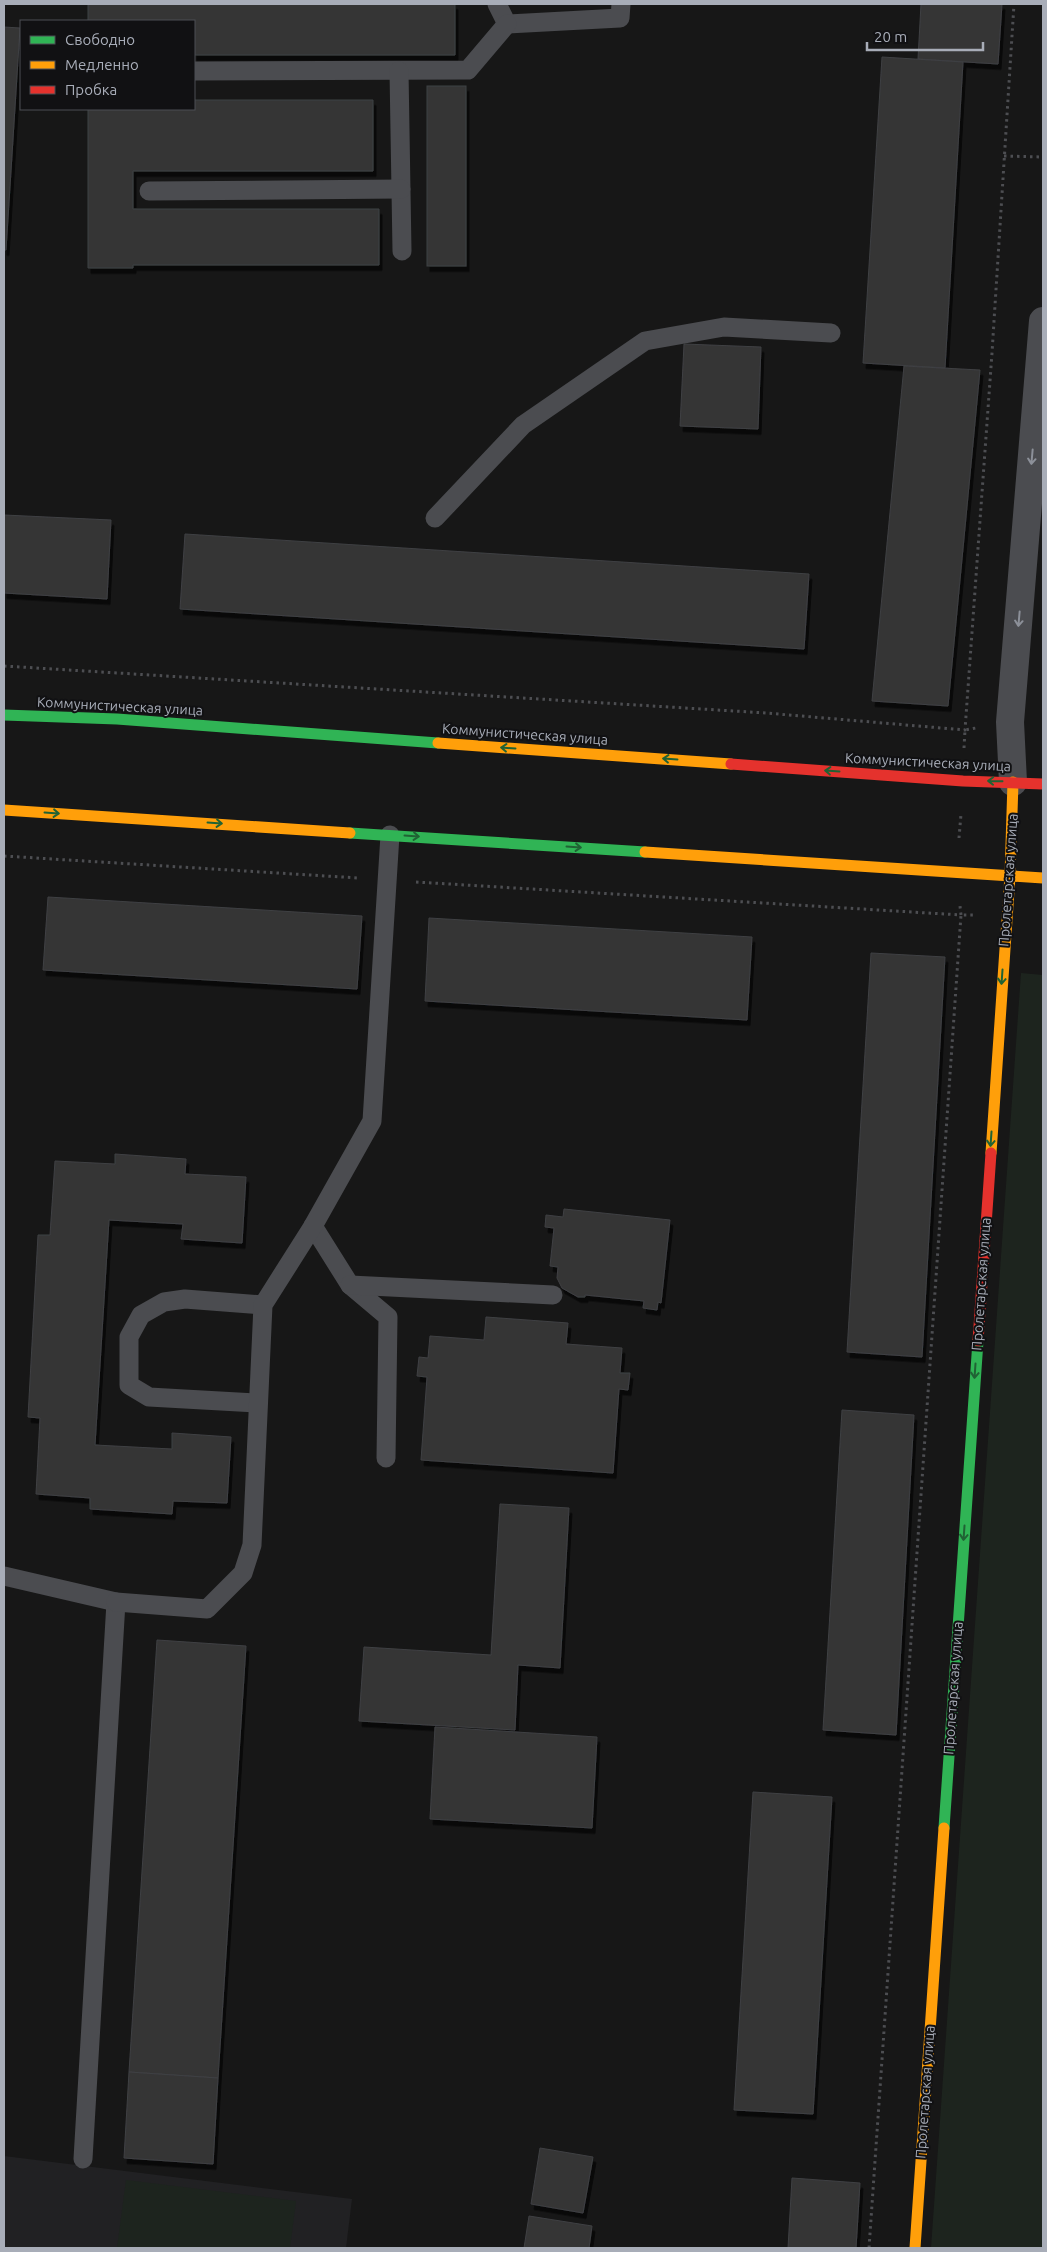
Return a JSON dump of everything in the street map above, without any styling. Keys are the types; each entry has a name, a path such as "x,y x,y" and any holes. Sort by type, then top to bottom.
{"main road":[{"name":"Коммунистическая улица","path":"4,715 117,719 963,781 1043,784"},
{"name":"Пролетарская улица","path":"915,2248 1010,876 1014,782"},
{"path":"4,810 1043,878"}],"street":[{"name":"Пролетарская улица","path":"1014,782 1010,722 1043,321"}],"lane":[{"path":"497,4 507,24"},
{"path":"195,71 468,70 507,24 620,18 621,4"},
{"path":"399,71 402,251"},
{"path":"149,191 401,189"},
{"path":"435,518 523,425 645,341 724,327 831,334"},
{"path":"4,1576 116,1602 207,1609 243,1573 252,1545 263,1305 312,1226 372,1121 390,835"},
{"path":"312,1226 350,1285 388,1317 386,1458"},
{"path":"350,1285 553,1295"},
{"path":"258,1403 149,1397 129,1385 129,1337 141,1315 164,1302 185,1299 263,1305"},
{"path":"83,2159 116,1602"}],"path":[{"path":"4,666 766,713 965,730 1014,4"},
{"path":"1004,156 1043,157"},
{"path":"4,856 961,915 1006,916"},
{"path":"869,2248 961,915"}],"shaded area":[{"path":"1021,973 1043,975 1043,2248 931,2248"},
{"path":"4,2156 352,2199 346,2248 4,2248"},
{"path":"126,2180 296,2201 290,2248 117,2248"}],"building":[{"path":"88,4 455,4 455,55 195,55 195,20 88,20"},
{"path":"921,4 1002,4 998,64 918,59"},
{"path":"4,27 20,28 6,250 4,250"},
{"path":"882,57 963,62 945,368 863,363"},
{"path":"427,86 466,86 466,266 427,266"},
{"path":"195,100 373,100 373,171 133,171 133,209 379,209 379,265 133,265 133,268 88,268 88,110 195,110"},
{"path":"684,344 761,347 758,429 680,426"},
{"path":"904,366 980,370 948,706 872,701"},
{"path":"4,515 111,520 107,599 4,593"},
{"path":"185,534 809,574 804,649 180,609"},
{"path":"48,897 362,916 357,989 43,970"},
{"path":"429,918 752,937 747,1020 425,1001"},
{"path":"871,953 945,957 922,1357 847,1352"},
{"path":"115,1154 186,1159 185,1174 246,1177 242,1243 181,1239 183,1224 109,1220 95,1445 172,1449 172,1433 231,1437 227,1503 173,1501 172,1514 90,1509 90,1498 36,1494 40,1418 28,1417 38,1235 50,1235 55,1161 115,1164"},
{"path":"564,1209 670,1220 661,1303 658,1302 657,1310 643,1308 644,1301 585,1295 585,1297 578,1297 562,1288 557,1278 558,1267 550,1266 554,1228 545,1227 546,1215 563,1217"},
{"path":"486,1317 568,1323 566,1344 622,1348 620,1373 630,1373 628,1390 619,1389 613,1473 421,1460 427,1377 417,1376 419,1357 428,1358 430,1336 484,1340"},
{"path":"842,1410 914,1415 896,1735 823,1730"},
{"path":"500,1504 569,1508 560,1668 518,1665 515,1730 359,1721 364,1647 491,1655"},
{"path":"157,1640 246,1646 218,2078 129,2072"},
{"path":"435,1727 597,1737 592,1828 430,1819"},
{"path":"753,1792 832,1797 813,2114 734,2110"},
{"path":"129,2072 218,2078 213,2164 124,2158"},
{"path":"540,2148 593,2157 583,2213 531,2204"},
{"path":"792,2178 860,2183 856,2248 788,2248"},
{"path":"529,2216 592,2226 589,2248 524,2248"}],"traffic: fast":[{"path":"4,715 117,719 438,743"},
{"path":"350,833 645,852"},
{"path":"944,1828 978,1341"}],"traffic: slow":[{"path":"438,743 731,764"},
{"path":"1010,876 1013,782"},
{"path":"4,810 350,833"},
{"path":"645,852 1043,878"},
{"path":"991,1153 1010,876"},
{"path":"915,2248 944,1828"}],"traffic: jam":[{"path":"731,764 963,781 1043,784"},
{"path":"978,1341 991,1153"}]}
